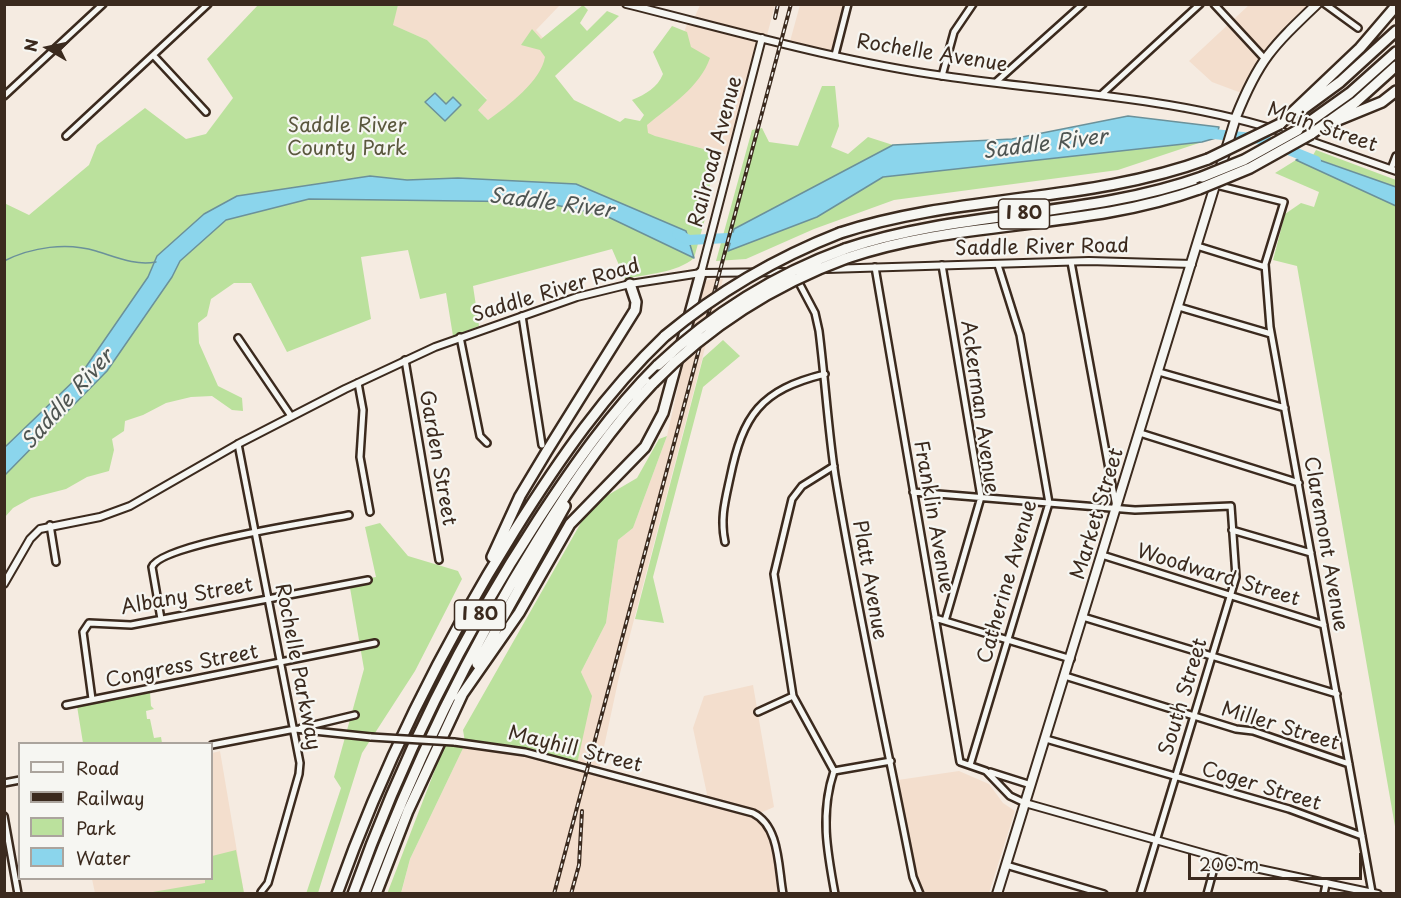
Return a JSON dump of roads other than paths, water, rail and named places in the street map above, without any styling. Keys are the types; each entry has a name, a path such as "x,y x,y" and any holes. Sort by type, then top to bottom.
{"highway":[{"path":"1280,124 1360,48 1396,6"},
{"name":"I 80","path":"337,894 399,740 471,601 533,501 578,435 624,378 665,336 708,302 744,279 791,254 840,233 921,212 1058,195 1131,183 1208,159 1280,124 1340,82 1396,31"},
{"name":"I 80","path":"353,894 387,805 421,729 489,599 579,459 625,401 658,365 695,333 738,301 794,270 924,227 1110,202 1202,177 1244,160 1298,130 1350,93 1396,52"},
{"name":"I 80","path":"365,894 407,789 466,666 527,556 597,450 653,383 692,346 742,310 846,253 925,237 1122,211 1199,189 1250,168 1311,134 1396,66"},
{"path":"1322,127 1382,102 1396,91"},
{"path":"459,699 519,613 570,524 645,447 653,433 663,413 701,273"},
{"path":"471,601 520,496 635,310 636,302 630,284"},
{"path":"375,894 408,811 459,699 597,450"}],"main road":[{"name":"Market Street","path":"997,894 1248,84 1279,39 1317,4"}],"street":[{"path":"4,96 103,4"},
{"path":"66,136 208,4"},
{"name":"Rochelle Avenue","path":"626,4 835,55 942,76 1101,94 1235,121"},
{"path":"835,55 848,4"},
{"path":"942,76 954,32 973,4"},
{"path":"996,82 1083,4"},
{"path":"1101,94 1200,4"},
{"path":"1214,4 1264,58"},
{"path":"1325,4 1359,28"},
{"name":"Railroad Avenue","path":"701,273 762,38"},
{"path":"154,56 206,112"},
{"name":"Main Street","path":"1235,121 1394,170"},
{"path":"1394,170 1396,156"},
{"name":"Claremont Avenue","path":"1216,185 1284,202 1266,267 1271,334 1362,836 1375,893"},
{"path":"1197,246 1266,267"},
{"path":"913,492 1116,508 1071,262"},
{"name":"Saddle River Road","path":"50,525 100,517 122,509 291,416 405,360 460,337 630,284 701,273 1071,262 1192,264"},
{"name":"Ackerman Avenue","path":"942,265 981,497 945,621"},
{"name":"Catherine Avenue","path":"970,765 1049,502 1020,335 998,265"},
{"name":"Franklin Avenue","path":"875,267 960,762 970,765"},
{"name":"Platt Avenue","path":"794,272 816,316 825,374 834,466 875,698 891,761 913,877 920,894"},
{"path":"1179,307 1271,334"},
{"path":"522,316 542,445"},
{"path":"460,337 480,436 487,443"},
{"path":"238,338 291,416"},
{"name":"Garden Street","path":"405,360 439,561"},
{"path":"1159,372 1285,408"},
{"path":"724,542 722,516 738,442 747,421 759,405 778,390 825,374"},
{"path":"358,383 363,410 360,457 370,512"},
{"path":"1140,434 1299,483"},
{"name":"Rochelle Parkway","path":"238,444 295,729 299,774 268,883 261,892"},
{"path":"834,466 802,486 792,499 776,560 774,585 793,696 834,771 827,797 825,825 835,894"},
{"name":"South Street","path":"1116,508 1231,506 1236,577 1140,894"},
{"path":"160,619 152,567 154,561 198,545 349,515"},
{"path":"4,584 30,539 40,529 50,525 56,562"},
{"path":"1232,530 1311,553"},
{"name":"Woodward Street","path":"1102,555 1324,625"},
{"name":"Albany Street","path":"92,699 83,632 86,625 93,622 131,625 368,580"},
{"path":"1083,617 1337,694"},
{"path":"935,618 1071,659"},
{"name":"Congress Street","path":"66,705 375,643"},
{"name":"Miller Street","path":"1065,676 1236,729 1253,731 1349,764"},
{"path":"758,712 793,696"},
{"name":"Mayhill Street","path":"213,745 355,715"},
{"name":"Mayhill Street","path":"295,729 454,742 525,752 753,813 764,819 772,831 783,894"},
{"name":"Coger Street","path":"1046,739 1289,809 1362,836"},
{"path":"834,771 891,761"},
{"path":"970,765 1031,785"},
{"path":"983,770 996,778 1010,796 1025,803 1217,857 1326,884 1375,893"},
{"path":"4,816 18,894"},
{"path":"1207,894 1217,857"},
{"path":"1006,866 1104,894"},
{"path":"1324,894 1326,884"}],"water":[{"path":"435,93 446,104 453,97 461,105 445,121 425,102"},
{"name":"Saddle River","path":"1128,116 1219,127 1216,138 1202,142 883,177 817,217 728,251 734,229 893,145 1012,139"},
{"path":"1305,155 1396,187 1396,206 1296,160"},
{"name":"Saddle River","path":"370,176 407,180 458,178 576,184 686,231 694,258 604,215 541,202 309,199 226,220 180,261 172,277 107,371 5,475 5,447 81,374 148,277 157,256 204,214 237,196"}],"waterway":[{"name":"Saddle River","path":"1204,133 1262,139 1316,161"},
{"name":"Saddle River","path":"677,234 689,240 747,237"},
{"path":"4,261 38,249 73,247 85,248 133,262 156,262"}],"railway":[{"path":"775,18 778,4"},
{"path":"554,894 791,4"},
{"path":"571,894 579,865 582,811"}],"park label":[{"name":"Saddle River County Park","path":"347,138"}]}
